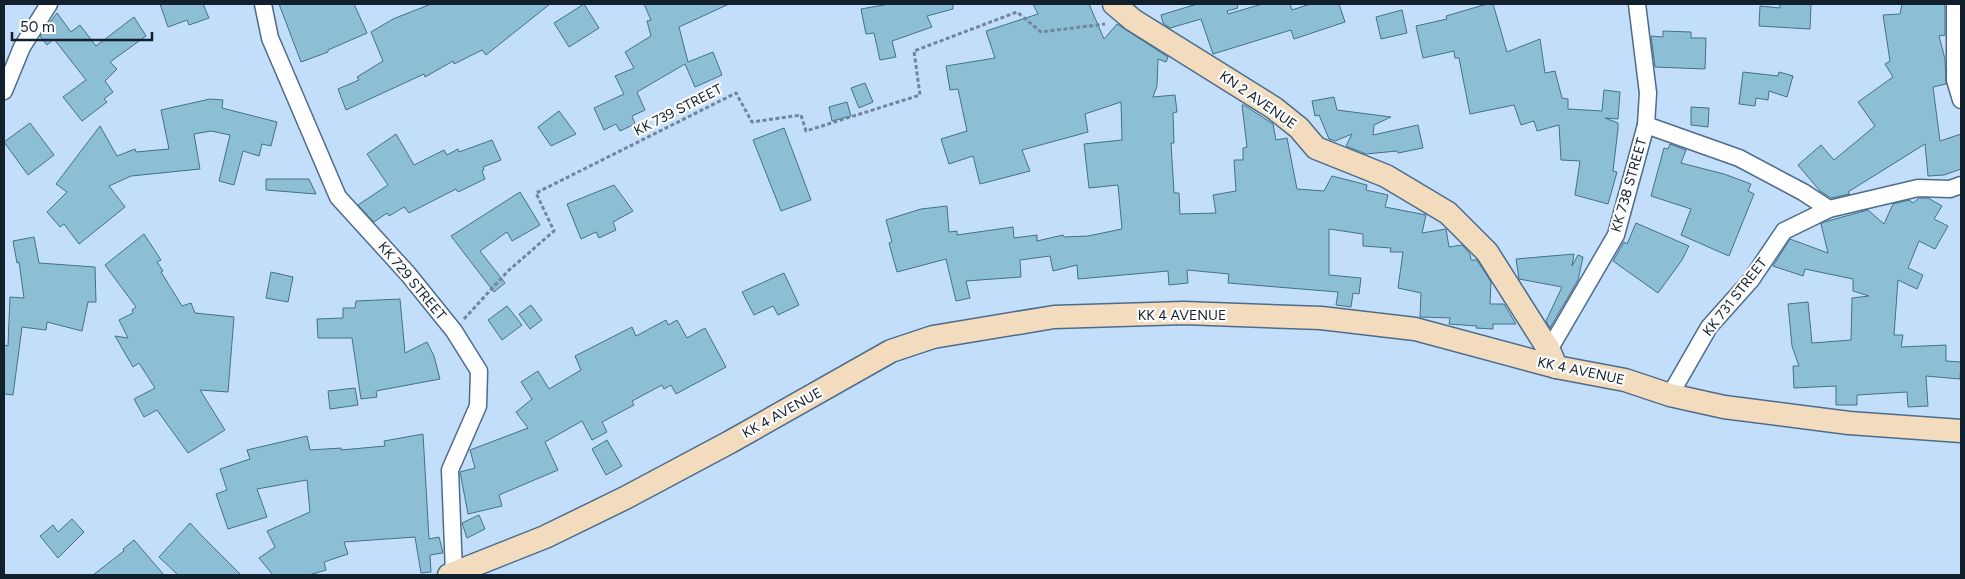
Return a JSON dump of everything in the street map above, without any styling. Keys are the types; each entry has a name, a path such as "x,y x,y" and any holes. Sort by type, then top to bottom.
{"main road":[{"name":"KN 2 AVENUE","path":"1114,4 1133,20 1274,108 1299,128 1316,148 1386,176 1448,213 1487,252 1553,359"},
{"name":"KK 4 AVENUE","path":"451,574 545,537 599,511 730,442 891,352 933,336 1054,317 1184,313 1321,318 1415,329 1553,359 1670,395 1724,407 1849,423 1961,431"}],"street":[{"path":"4,91 22,47 49,4"},
{"name":"KK 729 STREET","path":"263,4 270,38 338,197 408,274 454,330 479,371 478,406 450,470 451,574"},
{"name":"KK 738 STREET","path":"1553,359 1616,235 1646,125 1648,93 1637,4"},
{"path":"1955,4 1955,80 1961,100"},
{"path":"4,57 22,47"},
{"path":"1646,125 1739,158 1803,192 1829,209"},
{"name":"KK 731 STREET","path":"1670,395 1709,327 1751,280 1784,231 1829,209 1918,188 1950,189 1961,185"}],"path":[{"name":"KK 739 STREET","path":"454,330 508,270 554,231 536,193 736,93 752,122 801,115 806,131 920,95 914,51 1017,12 1041,32 1133,20"}],"building":[{"path":"160,4 203,4 209,18 189,25 187,20 168,27"},
{"path":"279,4 354,4 367,33 328,50 328,52 301,62"},
{"path":"431,4 550,4 486,55 482,50 454,64 453,61 425,77 424,74 346,110 338,89 359,80 357,77 383,61 371,32 393,19"},
{"path":"584,4 599,28 569,47 554,23"},
{"path":"644,4 729,4 679,27 688,62 713,52 722,75 695,87 685,64 637,92 645,110 632,116 635,124 620,131 616,124 604,130 594,108 624,94 615,76 634,68 625,52 651,36 647,21 651,20"},
{"path":"889,4 953,4 953,9 927,16 932,27 892,41 896,57 880,60 874,33 866,34 861,9"},
{"path":"1033,4 1089,4 1104,39 1117,24 1168,57 1166,62 1158,59 1157,86 1153,97 1175,95 1177,112 1173,113 1174,143 1171,143 1174,193 1179,193 1180,214 1216,213 1213,195 1236,191 1234,160 1243,160 1243,148 1247,147 1242,105 1244,105 1273,124 1276,140 1287,138 1297,189 1324,191 1332,176 1367,185 1366,190 1388,195 1385,207 1426,215 1422,233 1446,229 1449,247 1462,245 1470,254 1471,260 1477,260 1491,282 1490,304 1504,304 1516,324 1493,324 1493,329 1476,328 1477,326 1449,324 1450,318 1420,317 1421,293 1398,288 1403,252 1390,252 1391,248 1363,246 1363,234 1329,229 1329,275 1361,278 1359,294 1353,293 1351,307 1336,305 1338,292 1228,283 1229,274 1187,270 1188,283 1169,285 1168,271 1078,279 1077,265 1053,271 1050,256 1020,260 1021,277 966,281 970,298 956,301 946,259 897,272 889,243 892,242 886,220 921,209 947,206 949,232 957,231 957,235 1013,227 1014,238 1037,235 1037,241 1063,235 1064,237 1088,236 1122,229 1118,185 1089,188 1084,144 1122,140 1121,102 1085,114 1088,132 1022,150 1030,171 980,184 973,156 949,164 941,139 967,131 958,89 950,90 946,66 995,58 986,31 1038,14"},
{"path":"1197,4 1237,4 1238,8 1227,11 1228,14 1262,4 1290,4 1292,10 1310,4 1339,4 1345,22 1294,39 1291,30 1213,54 1201,19 1170,28 1163,23 1161,15"},
{"path":"1493,4 1507,52 1540,39 1545,73 1555,71 1562,98 1568,99 1568,109 1602,111 1604,90 1620,92 1618,119 1605,118 1618,123 1613,171 1617,172 1608,204 1575,195 1580,161 1561,160 1559,125 1537,131 1534,121 1521,125 1514,105 1470,114 1459,58 1455,58 1454,51 1423,58 1416,26 1447,19 1446,16"},
{"path":"1780,4 1811,4 1810,29 1759,26 1760,6 1780,8"},
{"path":"1902,4 1945,4 1945,35 1939,36 1945,59 1946,84 1933,87 1940,141 1961,134 1961,169 1944,175 1928,176 1925,144 1848,192 1850,194 1831,198 1820,191 1798,165 1821,145 1834,160 1875,126 1858,102 1893,77 1885,64 1890,61 1883,15 1900,14"},
{"path":"1402,10 1407,33 1381,39 1376,17"},
{"path":"57,13 71,32 80,25 96,46 134,17 146,36 110,62 117,69 105,81 113,92 104,99 107,102 82,121 63,97 86,80 54,39 47,45 40,36"},
{"path":"1663,31 1691,32 1691,38 1706,38 1705,69 1655,67 1651,36 1663,37"},
{"path":"1743,72 1778,76 1779,72 1793,76 1787,97 1769,91 1768,100 1756,98 1755,106 1739,104"},
{"path":"865,83 873,102 859,108 851,88"},
{"path":"1334,97 1337,110 1391,117 1374,125 1373,135 1418,125 1423,148 1398,153 1397,151 1366,154 1346,146 1352,134 1335,141 1329,139 1319,115 1315,116 1312,101"},
{"path":"210,99 223,100 222,108 277,122 271,146 262,144 259,156 243,151 234,185 219,181 230,135 211,131 194,134 200,169 131,176 109,186 125,207 79,244 64,224 60,227 47,212 67,192 56,184 100,126 117,156 135,149 136,152 169,149 161,110"},
{"path":"847,102 851,116 832,121 829,107"},
{"path":"1691,107 1709,108 1708,127 1691,125"},
{"path":"559,111 576,134 551,146 538,127"},
{"path":"30,123 54,155 28,175 4,142"},
{"path":"784,128 811,200 781,211 753,140"},
{"path":"396,134 414,165 444,150 447,155 458,149 459,152 492,140 501,160 483,167 484,170 482,171 485,179 458,192 456,189 409,213 404,207 389,216 387,213 374,222 358,205 388,185 367,154"},
{"path":"1670,144 1686,150 1681,163 1724,174 1751,184 1748,191 1754,194 1729,256 1681,235 1691,209 1651,196 1664,148 1668,149"},
{"path":"266,179 309,179 316,194 266,190"},
{"path":"614,185 633,211 613,222 616,230 599,238 596,232 581,239 567,204"},
{"path":"520,192 540,225 512,241 507,232 480,251 505,283 494,292 451,236"},
{"path":"1919,198 1928,198 1942,206 1934,219 1948,226 1935,249 1919,241 1908,268 1923,275 1917,289 1898,280 1894,335 1903,335 1901,347 1946,345 1946,361 1961,362 1960,379 1926,376 1928,406 1908,407 1907,392 1857,395 1857,405 1836,405 1836,386 1794,388 1793,366 1799,366 1792,346 1788,304 1808,302 1812,343 1851,340 1852,298 1869,296 1853,291 1853,279 1805,269 1803,276 1773,266 1790,239 1828,253 1821,224 1824,222 1868,210 1884,224 1893,204 1909,200 1913,203"},
{"path":"1636,223 1689,246 1682,260 1658,293 1613,261 1624,242 1627,244"},
{"path":"144,234 161,260 157,262 163,271 161,272 182,306 191,303 195,313 234,317 228,392 200,390 225,430 188,453 157,410 144,417 134,399 155,388 139,363 133,367 115,336 128,338 119,320 133,313 132,310 136,307 105,265"},
{"path":"34,237 39,263 95,267 96,302 88,302 82,331 47,322 46,330 22,327 13,395 4,394 4,345 8,346 10,297 24,298 19,262 17,263 13,241"},
{"path":"1574,254 1572,266 1578,255 1583,257 1578,280 1550,328 1546,321 1562,287 1519,279 1516,259"},
{"path":"271,272 293,277 288,302 266,298"},
{"path":"784,273 799,305 778,315 773,306 754,315 742,292"},
{"path":"400,299 405,353 427,342 434,356 440,379 376,391 377,397 361,399 352,338 318,338 317,319 343,318 343,308 355,308 356,301"},
{"path":"531,305 542,320 530,329 519,314"},
{"path":"507,306 522,325 502,340 488,320"},
{"path":"666,320 668,325 677,320 687,338 705,328 726,367 676,394 671,385 664,389 662,385 632,401 634,405 602,422 607,432 592,440 582,421 545,442 558,470 499,495 502,506 468,514 460,472 475,468 470,450 528,428 516,412 532,399 521,382 538,371 549,389 581,370 575,356 632,327 636,336"},
{"path":"355,388 358,405 330,409 328,391"},
{"path":"423,434 429,539 439,537 443,553 430,555 431,572 421,573 415,537 344,542 348,554 324,562 326,570 309,575 273,575 259,558 275,547 267,531 310,512 307,480 257,489 267,517 228,529 216,494 227,490 220,469 250,459 247,450 307,436 310,450 341,448 341,450 385,446 384,441"},
{"path":"607,440 622,466 606,475 592,449"},
{"path":"479,515 485,529 467,538 462,523"},
{"path":"72,519 84,532 58,558 40,536 53,525 58,532"},
{"path":"190,523 241,575 178,575 159,557"},
{"path":"134,540 164,575 93,575 124,551 123,549"}]}
